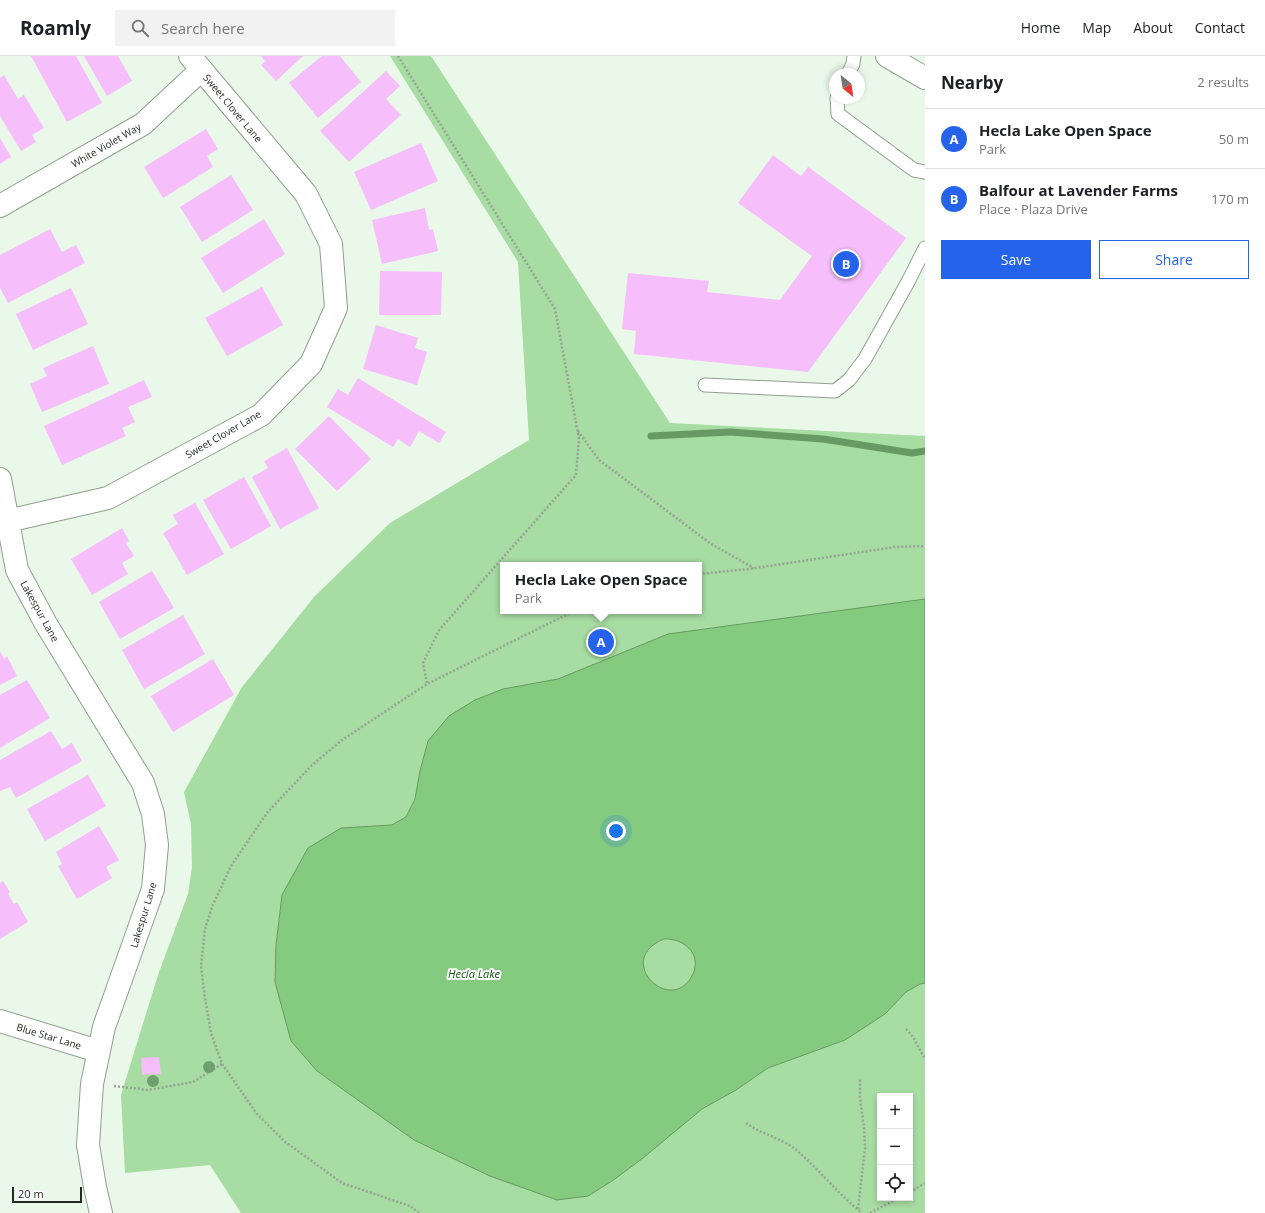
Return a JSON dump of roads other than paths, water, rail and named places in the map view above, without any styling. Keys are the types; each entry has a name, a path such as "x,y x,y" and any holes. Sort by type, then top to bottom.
{"street":[{"path":"887,56 925,78"},
{"name":"White Violet Way","path":"0,206 143,124 195,63"},
{"name":"Sweet Clover Lane","path":"7,521 108,498 261,415 311,364 336,308 331,244 306,194 195,63"},
{"name":"Lakespur Lane","path":"0,479 17,570 46,624 143,783 153,814 157,845 153,888 104,1027 92,1084 88,1145 101,1213"},
{"name":"Blue Star Lane","path":"0,1021 98,1051"}],"lane":[{"path":"851,68 854,56"},
{"path":"837,104 838,114 914,170 925,172"},
{"path":"705,385 835,391 849,380 865,359 925,248"}],"water":[{"name":"Hecla Lake","path":"925,599 925,983 920,984 906,992 885,1014 845,1040 768,1068 736,1090 702,1109 643,1158 612,1181 588,1196 557,1200 490,1176 414,1140 317,1071 291,1041 275,982 276,945 282,895 308,848 341,828 392,825 406,817 415,799 420,771 428,741 449,716 475,700 503,689 558,679 668,634","holes":["664,939 678,941 689,948 693,953 695,960 693,974 684,986 672,990 661,988 651,981 645,971 644,960 649,948"]}],"waterway":[{"path":"651,436 730,432 823,439 912,453 925,451"}],"place":[{"name":"Balfour at Lavender Farms","path":"846,264"},
{"name":"Hecla Lake Open Space","path":"601,642"}]}
